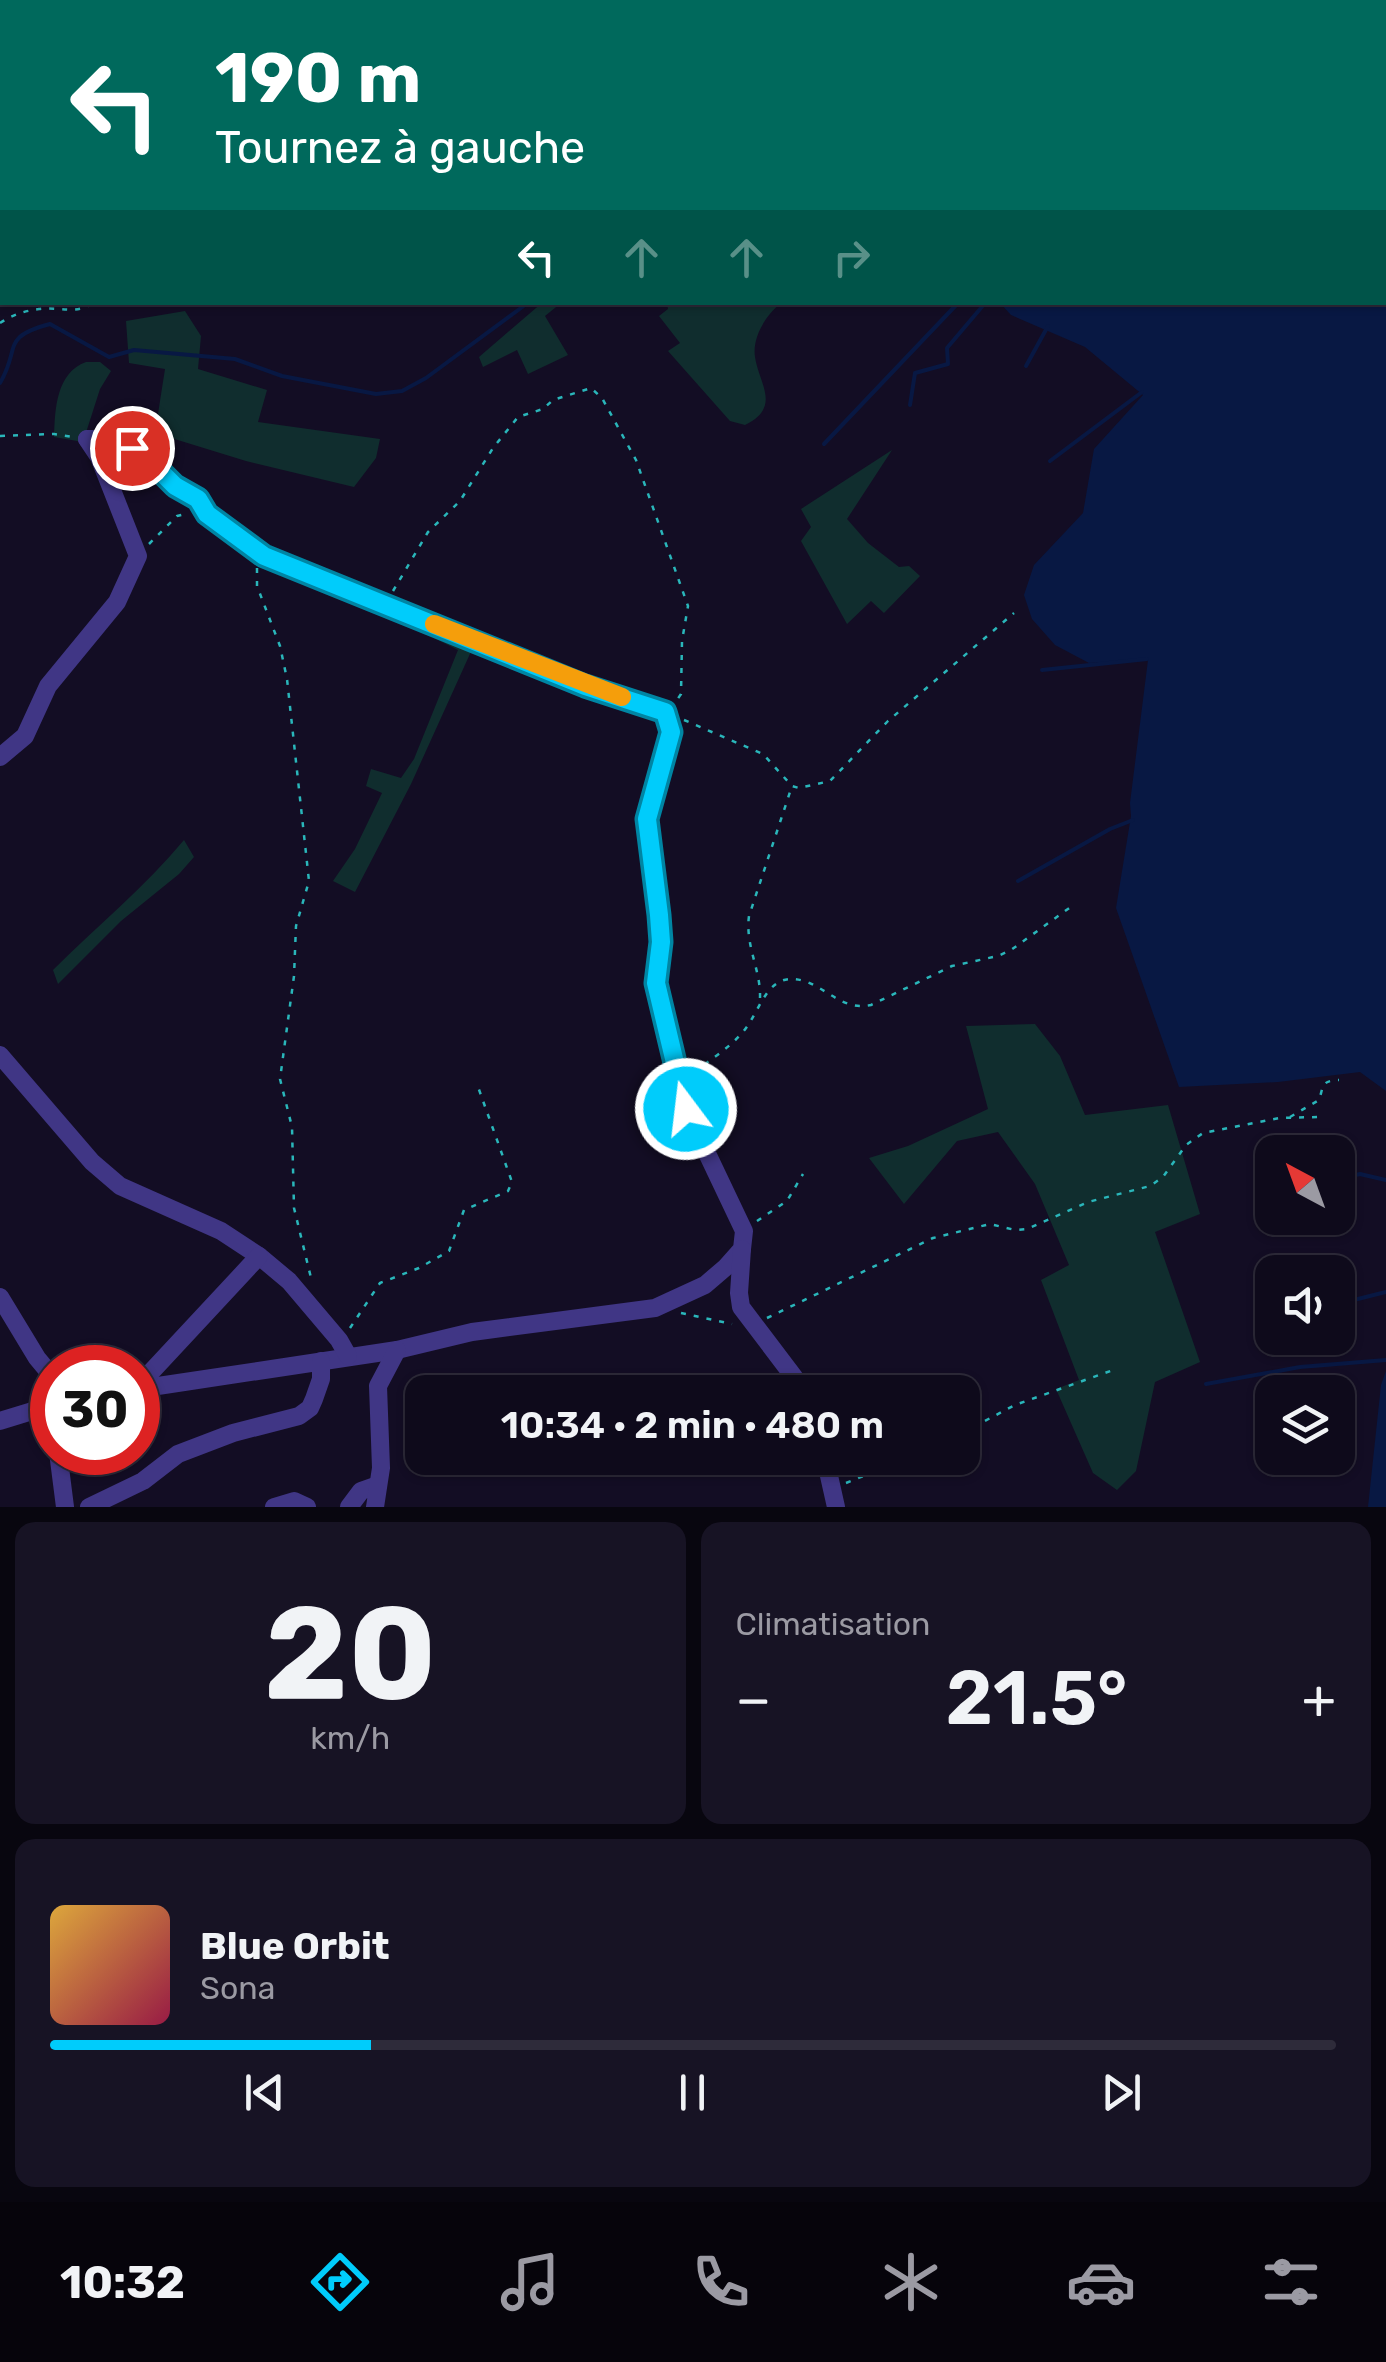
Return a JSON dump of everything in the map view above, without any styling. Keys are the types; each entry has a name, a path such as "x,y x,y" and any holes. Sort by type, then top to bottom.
{"street":[{"path":"87,438 106,439 132,448 175,486 198,499 207,514 257,552 585,686 665,712 671,732 647,819 660,928 656,983 686,1109 743,1240 741,1306 792,1375"},
{"path":"0,757 25,736 48,686 117,602 138,556 99,457 87,438"},
{"path":"0,1055 92,1162 120,1186 221,1230 259,1256 289,1282 344,1349"},
{"path":"160,1385 322,1361 344,1349 396,1350 472,1332 655,1308 705,1284 743,1240"},
{"path":"160,1364 259,1256"},
{"path":"0,1297 32,1345"},
{"path":"375,1507 381,1452 378,1386 396,1350"},
{"path":"89,1507 142,1481 178,1454 233,1433 299,1416 314,1399 322,1361"},
{"path":"0,1421 30,1412"},
{"path":"60,1475 62,1506"},
{"path":"349,1507 360,1491 378,1485"},
{"path":"274,1507 294,1501 307,1507"}],"path":[{"path":"0,323 14,314 42,308 85,310 91,305"},
{"path":"385,606 428,532 460,501 492,448 518,417 543,409 553,400 592,388 602,398 636,460 688,606 682,641 682,694 665,712 763,754 792,786 830,781 888,720 1014,613"},
{"path":"0,436 54,434 87,438"},
{"path":"138,556 176,516 207,514"},
{"path":"257,552 257,586 280,646 287,679 308,861 309,881 296,926 294,976 280,1079 292,1127 294,1208 313,1286"},
{"path":"679,1083 738,1038 749,1026 760,1000 760,979 747,933 749,916 792,786"},
{"path":"760,1000 790,978 859,1007 871,1004 952,966 1011,950 1072,906"},
{"path":"1290,1118 1319,1100 1321,1085 1326,1080 1339,1080"},
{"path":"344,1349 380,1283 441,1258 449,1251 464,1210 508,1191 512,1182 476,1084"},
{"path":"859,1272 958,1229 990,1224 1015,1230 1044,1224 1088,1202 1150,1186 1204,1132 1290,1118 1318,1118"},
{"path":"743,1240 786,1201 804,1174"},
{"path":"980,1424 1029,1400 1116,1369"},
{"path":"834,1498 878,1475"}],"green space":[{"path":"540,305 559,305 545,316 568,355 528,374 517,350 483,367 479,357"},
{"path":"667,305 779,305 765,320 756,342 755,357 765,403 756,418 745,425 730,421 668,351 680,343 659,316"},
{"path":"185,311 201,336 198,369 267,390 258,422 380,439 376,458 354,487 246,461 155,433 165,369 129,363 126,321"},
{"path":"86,362 100,362 111,371 100,389 83,442 54,437 63,383 68,374"},
{"path":"892,450 847,519 868,543 899,567 909,566 920,576 884,613 871,601 847,624 801,541 811,527 801,509"},
{"path":"436,630 474,645 411,784 355,892 333,881 355,849 382,793 366,786 371,769 401,778 414,759 458,650 434,638"},
{"path":"184,840 194,857 121,921 58,984 53,970"},
{"path":"1035,1024 1060,1056 1085,1115 1168,1105 1200,1214 1155,1232 1200,1362 1155,1382 1136,1471 1117,1490 1093,1473 1056,1389 1079,1380 1041,1280 1069,1265 1035,1184 998,1132 957,1141 904,1204 869,1158 908,1146 988,1109 966,1026"}],"water":[{"path":"1002,305 1386,305 1386,1091 1360,1072 1278,1082 1179,1087 1116,908 1131,816 1148,660 1089,663 1055,645 1032,619 1024,595 1034,565 1083,513 1094,449 1143,395 1085,347 1011,315"},
{"path":"1386,1371 1386,1507 1368,1507 1381,1385"}],"waterway":[{"path":"0,383 18,339 50,324 109,357 134,350 235,359 282,376 376,394 402,391 426,378 525,305"},
{"path":"824,444 956,305"},
{"path":"910,405 915,373 948,364 947,348 983,305"},
{"path":"1026,366 1048,326"},
{"path":"1050,461 1142,392"},
{"path":"1042,670 1147,659"},
{"path":"1018,881 1133,820"},
{"path":"1355,1175 1386,1180"},
{"path":"1355,1300 1386,1292"},
{"path":"1206,1384 1300,1367 1386,1360"}],"slow traffic":[{"path":"434,624 585,686 622,697"}],"route":[{"path":"132,448 175,486 198,499 207,514 264,556 585,686 665,712 671,732 647,819 661,942 656,983 686,1109"}]}
